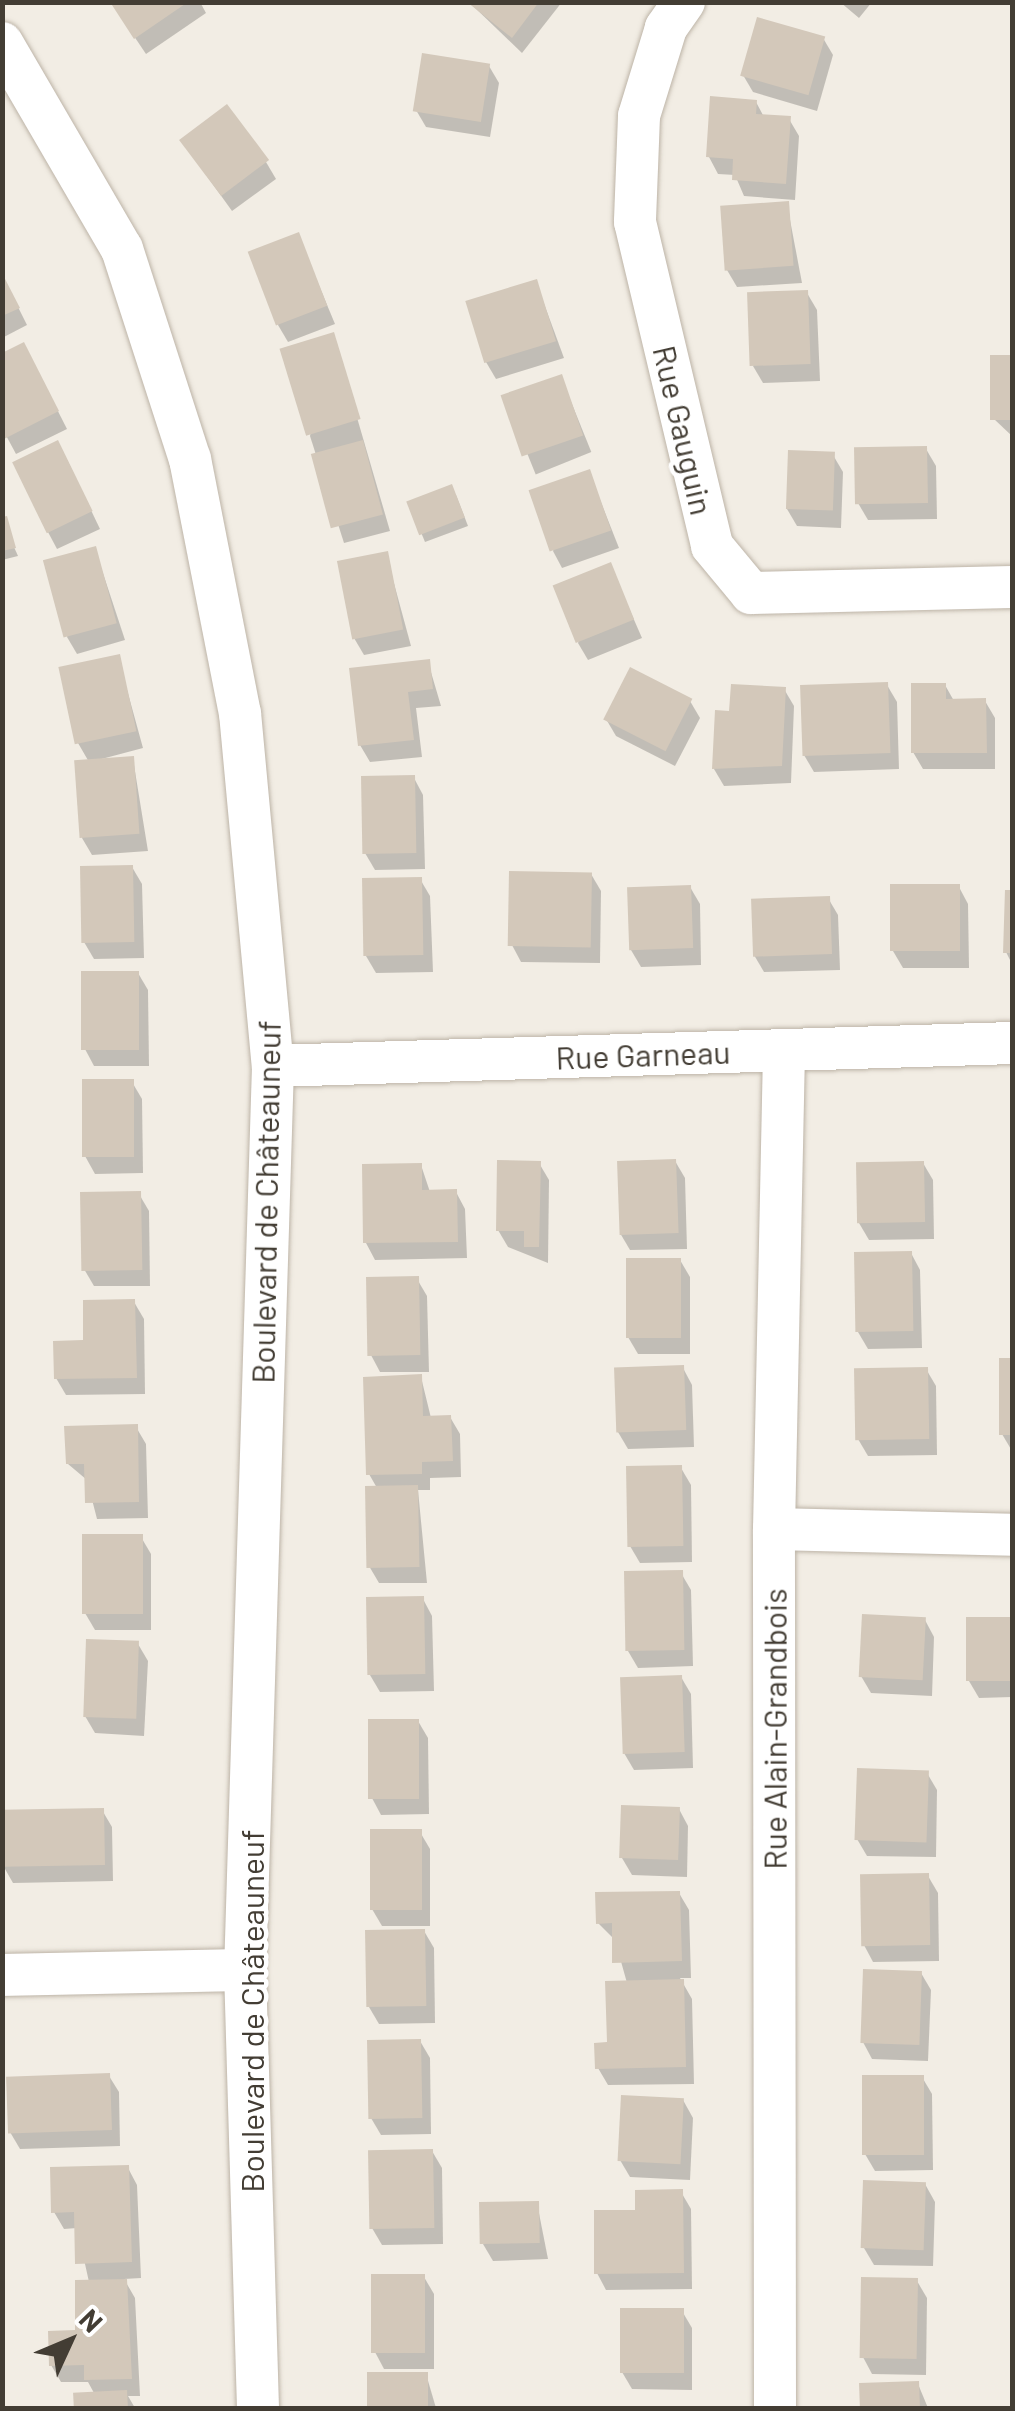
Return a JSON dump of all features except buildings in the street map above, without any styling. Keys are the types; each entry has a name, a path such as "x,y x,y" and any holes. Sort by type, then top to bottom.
{"street":[{"name":"Rue Gauguin","path":"684,2 639,116 634,222 712,546 751,593 1012,587"},
{"name":"Boulevard de Châteauneuf","path":"2,43 122,249 190,459 240,714 273,1066 245,1970 258,2408"},
{"name":"Rue Garneau","path":"273,1066 1012,1043"},
{"name":"Rue Alain-Grandbois","path":"775,2408 774,1529 784,1050"},
{"path":"774,1529 1012,1535"},
{"path":"2,1976 245,1970"}]}
